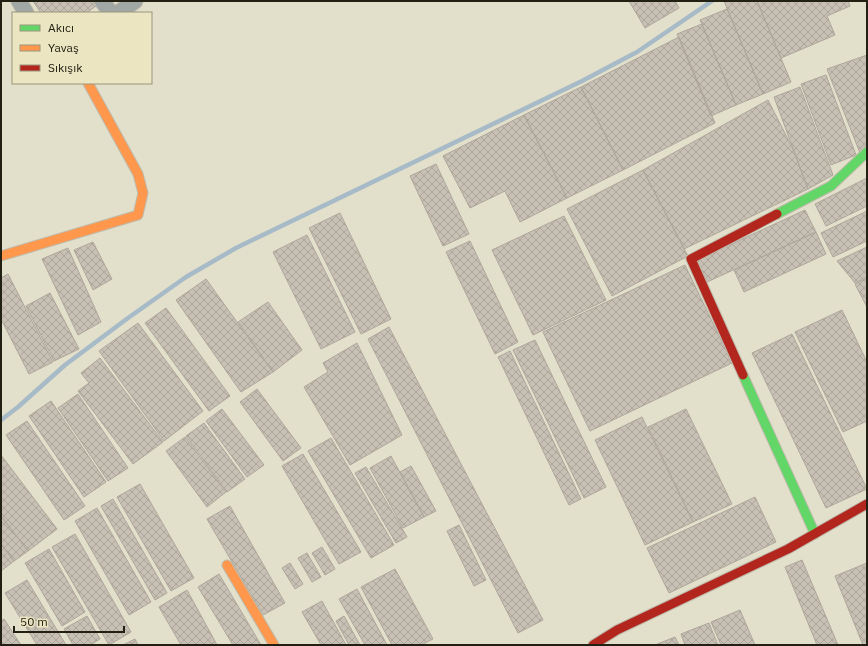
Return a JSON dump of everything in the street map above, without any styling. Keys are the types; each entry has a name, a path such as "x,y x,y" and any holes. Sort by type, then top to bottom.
{"street":[{"path":"19,1 25,12"},
{"path":"102,1 110,12"},
{"path":"119,12 135,1"},
{"path":"1,256 138,215 143,193 138,174 89,84"},
{"path":"815,534 691,259 831,186 867,152"},
{"path":"593,645 617,630 788,549 867,504"},
{"path":"227,565 274,645"}],"building":[{"path":"33,1 97,1 99,4 87,12 40,12"},
{"path":"629,1 675,1 679,8 645,28"},
{"path":"724,1 757,1 791,82 763,94"},
{"path":"757,1 848,1 850,6 827,16 835,35 781,58"},
{"path":"727,9 763,94 736,105 700,20"},
{"path":"702,24 736,105 711,116 677,34"},
{"path":"679,37 715,123 623,170 581,87"},
{"path":"867,55 867,144 860,153 827,69"},
{"path":"826,75 856,155 831,165 801,84"},
{"path":"581,87 623,170 567,198 524,115"},
{"path":"800,87 833,175 808,189 774,97"},
{"path":"768,100 793,149 808,189 684,249 643,170"},
{"path":"524,115 567,198 520,222 505,191 470,208 443,156"},
{"path":"436,164 469,234 443,246 410,176"},
{"path":"643,170 688,256 612,296 567,209"},
{"path":"867,178 867,206 826,226 815,204"},
{"path":"805,210 816,232 707,282 697,260"},
{"path":"867,211 867,241 833,257 821,233"},
{"path":"340,213 391,319 361,334 309,228"},
{"path":"564,216 606,300 533,335 492,250"},
{"path":"816,232 826,254 744,292 734,270"},
{"path":"307,235 355,332 321,349 273,252"},
{"path":"470,241 518,342 495,354 446,252"},
{"path":"93,242 112,279 93,290 74,250"},
{"path":"867,247 867,277 855,283 837,261"},
{"path":"68,248 101,322 78,335 42,259"},
{"path":"685,265 732,363 590,431 543,332"},
{"path":"8,274 53,362 29,374 1,319 1,278"},
{"path":"867,278 867,307 855,284"},
{"path":"206,279 273,372 241,392 176,300"},
{"path":"50,293 79,349 54,361 26,306"},
{"path":"268,302 302,350 273,372 238,322"},
{"path":"166,308 230,396 209,411 145,323"},
{"path":"842,310 867,362 867,421 843,432 795,332"},
{"path":"138,323 203,411 164,441 99,351"},
{"path":"389,327 543,620 518,633 368,339"},
{"path":"792,334 867,489 826,508 752,353"},
{"path":"535,340 606,487 584,498 513,350"},
{"path":"357,343 402,435 350,465 304,387 328,372 323,363"},
{"path":"510,351 581,499 569,505 498,357"},
{"path":"100,358 163,442 133,464 78,391 89,383 81,373"},
{"path":"257,389 301,448 283,461 240,402"},
{"path":"78,394 128,468 108,481 58,408"},
{"path":"51,401 106,482 84,497 29,416"},
{"path":"222,409 264,465 247,477 206,421"},
{"path":"686,409 732,504 693,522 648,427"},
{"path":"642,417 693,522 645,545 595,440"},
{"path":"27,421 85,506 64,520 6,435"},
{"path":"204,423 245,479 227,492 186,436"},
{"path":"185,437 226,492 207,507 166,451"},
{"path":"331,438 394,545 371,558 308,451"},
{"path":"303,454 361,552 339,564 282,466"},
{"path":"1,455 57,529 28,551 1,516"},
{"path":"391,456 424,517 403,528 370,468"},
{"path":"411,466 436,511 424,517 400,472"},
{"path":"366,467 407,537 396,543 355,473"},
{"path":"140,484 194,578 171,591 117,497"},
{"path":"755,497 776,542 669,593 647,548"},
{"path":"113,499 167,593 155,600 101,506"},
{"path":"230,506 285,603 263,615 207,519"},
{"path":"97,508 151,602 129,615 75,521"},
{"path":"1,516 28,551 14,561 1,544"},
{"path":"459,525 486,580 474,586 447,531"},
{"path":"75,534 131,632 109,645 52,547"},
{"path":"1,544 14,561 1,571"},
{"path":"322,547 335,569 325,575 312,553"},
{"path":"49,549 85,612 62,626 25,563"},
{"path":"307,553 321,577 312,582 298,558"},
{"path":"802,560 838,645 817,645 785,567"},
{"path":"290,563 303,584 295,589 282,568"},
{"path":"867,563 867,645 863,645 835,576"},
{"path":"395,569 433,639 421,645 392,645 361,587"},
{"path":"219,574 261,645 233,645 198,587"},
{"path":"27,580 66,645 37,645 5,593"},
{"path":"357,589 387,645 365,645 339,599"},
{"path":"187,590 217,645 181,645 159,607"},
{"path":"322,601 346,645 321,645 302,612"},
{"path":"740,610 755,645 721,645 711,622"},
{"path":"87,616 100,639 90,645 73,645 64,629"},
{"path":"344,616 360,645 349,645 336,621"},
{"path":"4,619 21,645 1,645 1,621"},
{"path":"709,623 718,645 685,645 681,634"},
{"path":"675,637 679,645 655,645"},
{"path":"135,639 138,645 123,645"}],"waterway":[{"path":"1,420 18,407 65,365 186,277 236,248 582,81 637,52 712,1"}],"traffic: fast":[{"path":"777,214 831,186 867,152"},
{"path":"743,375 815,534"}],"traffic: slow":[{"path":"1,256 138,215 143,193 138,174 89,84"},
{"path":"227,565 274,645"}],"traffic: jam":[{"path":"743,375 691,259 777,214"},
{"path":"593,645 617,630 788,549 867,504"}]}
